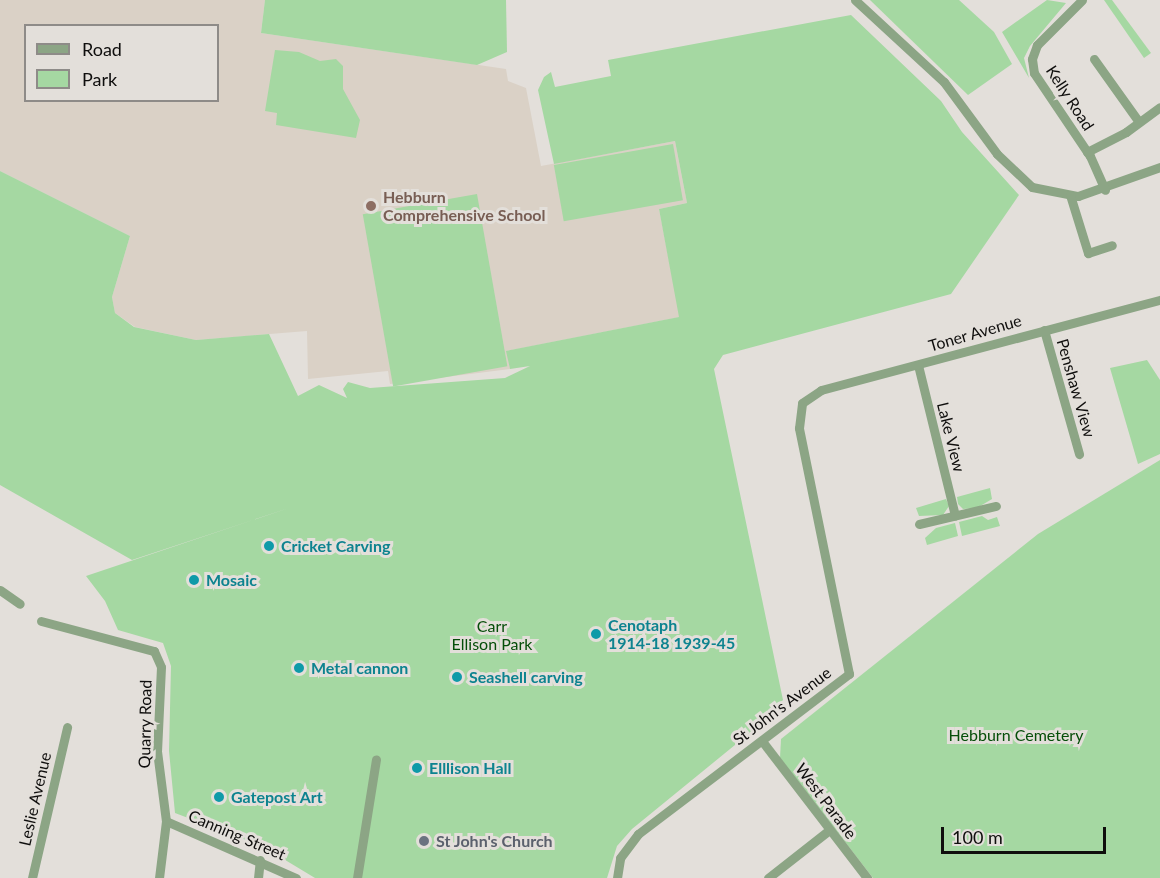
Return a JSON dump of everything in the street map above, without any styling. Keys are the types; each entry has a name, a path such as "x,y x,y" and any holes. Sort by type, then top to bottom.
{"street":[{"path":"855,0 945,82 1014,172 1032,187 1070,195 1105,190 1160,167"},
{"name":"Kelly Road","path":"1082,0 1058,20 1037,45 1032,59 1034,73 1087,152 1105,190"},
{"path":"1094,58 1139,122"},
{"path":"1087,152 1160,107"},
{"path":"1070,195 1088,253 1112,246"},
{"name":"Toner Avenue","path":"802,403 821,390 1160,300"},
{"name":"Penshaw View","path":"1044,330 1079,454"},
{"name":"Lake View","path":"918,365 955,516"},
{"name":"St John's Avenue","path":"616,878 620,858 638,834 849,674 799,428 802,403"},
{"path":"919,524 996,506"},
{"path":"0,590 20,604"},
{"name":"Quarry Road","path":"41,621 154,651 161,667 157,751 166,821 159,878"},
{"name":"Leslie Avenue","path":"32,878 67,727"},
{"name":"West Parade","path":"762,741 828,831 867,878"},
{"path":"357,878 367,834 376,760"},
{"name":"Canning Street","path":"166,821 260,860 296,878"},
{"path":"768,878 828,831"},
{"path":"258,878 260,860"}],"shaded area":[{"name":"Hebburn Comprehensive School","path":"0,0 265,0 261,33 506,69 508,81 526,88 541,166 675,141 687,203 659,209 680,317 507,351 510,369 390,384 388,371 308,379 307,331 196,340 135,327 115,313 112,297 130,236 0,171"}],"green space":[{"path":"265,0 506,0 507,52 477,65 261,33"},
{"path":"870,0 959,0 994,32 1012,64 968,95"},
{"path":"1047,0 1066,3 1030,46 1024,58 1029,78 1002,32"},
{"path":"1104,0 1112,0 1151,53 1144,58"},
{"name":"Carr Ellison Park","path":"851,15 941,101 962,132 1019,195 951,294 723,355 714,369 783,700 757,727 632,829 617,846 607,878 315,878 262,846 175,813 169,751 171,666 163,643 118,630 105,601 86,576 289,508 132,560 0,485 0,171 130,236 112,297 115,313 134,327 196,340 269,334 298,396 319,385 347,398 343,389 348,382 370,388 505,378 530,366 510,369 506,351 679,317 659,209 687,203 675,141 554,164 538,90 544,77 551,72 555,87 611,76 608,60"},
{"path":"275,50 299,52 320,61 336,59 343,66 343,89 360,120 356,138 276,125 277,113 265,111"},
{"path":"673,144 683,200 564,221 554,165"},
{"path":"477,194 507,366 393,386 363,214"},
{"path":"1147,360 1160,380 1160,454 1138,464 1110,368"},
{"name":"Hebburn Cemetery","path":"1160,460 1160,878 873,878 780,758 781,739 1038,534"},
{"path":"990,488 992,499 977,508 963,509 958,504 957,497"},
{"path":"946,499 949,506 943,515 919,516 916,508"},
{"path":"982,516 988,520 997,517 1000,526 962,536 959,522"},
{"path":"955,523 958,536 927,545 925,538 936,528"}],"place":[{"name":"Hebburn Comprehensive School","path":"371,206"},
{"name":"Cricket Carving","path":"269,546"},
{"name":"Mosaic","path":"194,580"},
{"name":"Cenotaph 1914-18 1939-45","path":"596,634"},
{"name":"Metal cannon","path":"299,668"},
{"name":"Seashell carving","path":"457,677"},
{"name":"Elllison Hall","path":"417,768"},
{"name":"Gatepost Art","path":"219,797"},
{"name":"St John's Church","path":"424,841"}]}
